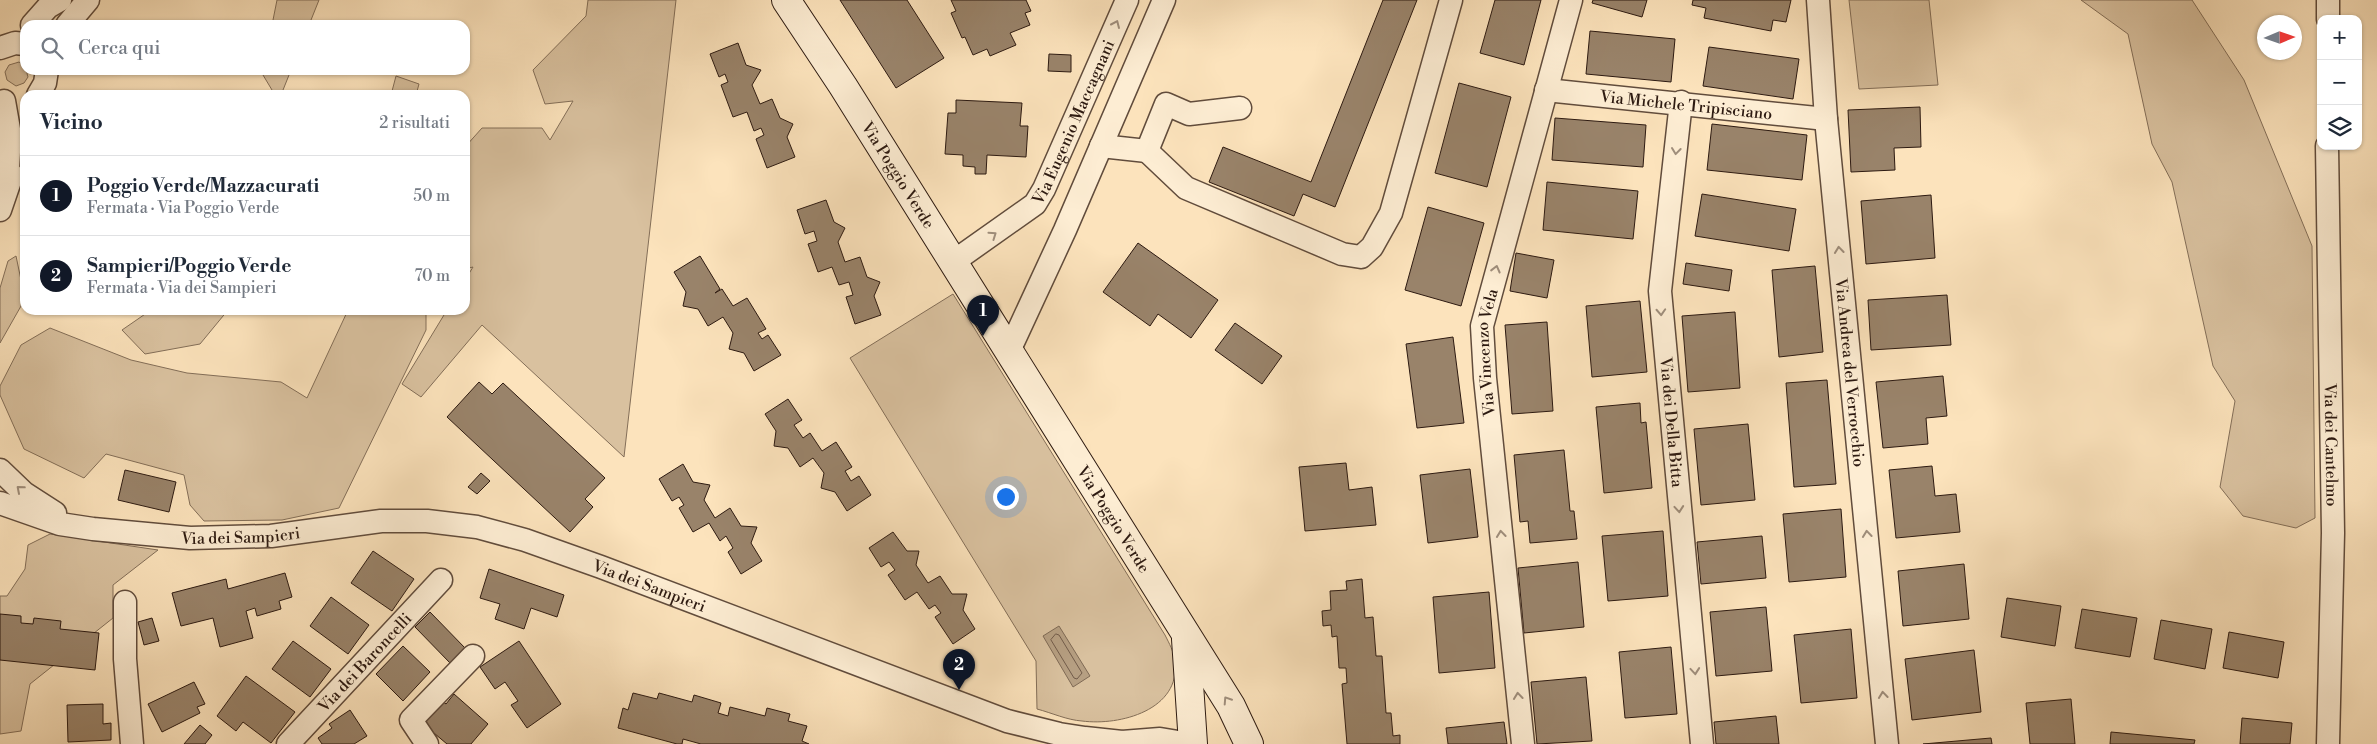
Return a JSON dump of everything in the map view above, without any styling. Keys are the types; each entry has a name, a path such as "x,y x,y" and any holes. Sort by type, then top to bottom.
{"street":[{"path":"37,20 48,8 60,0"},
{"path":"71,20 88,0"},
{"name":"Via Poggio Verde","path":"786,0 843,86 1186,638 1231,706 1249,744"},
{"name":"Via Eugenio Maccagnani","path":"952,262 1035,204 1126,0"},
{"path":"1009,351 1164,0"},
{"path":"1101,146 1147,151 1186,188 1342,254 1361,257 1372,247 1392,212 1451,0"},
{"name":"Via Vincenzo Vela","path":"1522,744 1482,336 1499,259 1571,0"},
{"name":"Via Andrea del Verrocchio","path":"1818,0 1826,119 1887,744"},
{"path":"2328,0 2328,15"},
{"path":"41,90 45,83 46,75"},
{"name":"Via Michele Tripisciano","path":"1546,90 1681,102 1826,119"},
{"path":"7,187 10,101"},
{"name":"Via dei Della Bitta","path":"1681,102 1660,277 1660,298 1702,744"},
{"path":"1147,151 1166,104 1189,114 1240,108"},
{"name":"Via dei Cantelmo","path":"2327,150 2333,533 2328,744"},
{"path":"0,210 20,156"},
{"name":"Via dei Sampieri","path":"0,470 24,493 46,508 93,529"},
{"name":"Via dei Sampieri","path":"0,503 60,524 161,536 215,538 272,536 381,521 427,521 477,528 525,540 601,567 1007,720 1060,734 1125,743 1152,739 1191,744"},
{"name":"Via dei Baroncelli","path":"288,744 441,580"},
{"path":"124,602 125,659 132,744"},
{"name":"Via Poggio Verde","path":"1186,638 1191,744"},
{"path":"427,744 411,720 473,656"}],"shaded area":[{"path":"277,0 319,0 311,20 273,20"},
{"path":"588,0 676,0 624,457 482,325 421,397 402,384 444,315 470,315 470,272 473,267 470,268 470,141 482,128 542,128 550,140 573,101 545,104 533,70 586,16"},
{"path":"1849,0 1929,0 1938,85 1859,89"},
{"path":"2081,0 2192,0 2244,80 2312,246 2315,518 2296,528 2243,516 2220,487 2235,401 2213,366 2172,182 2152,144 2128,34"},
{"path":"20,63 20,75 27,75 28,77 24,83 16,86 7,80 5,72 9,65"},
{"path":"263,75 289,75 283,90 272,90"},
{"path":"396,76 419,84 417,90 392,90"},
{"path":"16,256 20,275 20,308 0,343 0,288 8,261"},
{"path":"953,294 1170,644 1175,661 1174,678 1168,692 1158,703 1145,711 1113,721 1097,722 1071,719 1037,709 1036,661 850,358"},
{"path":"144,315 224,315 200,344 145,354 122,330"},
{"path":"346,315 426,315 426,330 339,508 282,520 204,521 190,505 184,475 106,454 84,478 24,449 0,395 0,386 21,345 50,328 131,360 187,373 281,382 307,398"},
{"path":"50,534 158,550 113,585 113,618 30,684 21,731 0,734 0,596 7,596 25,569 28,545"}],"water":[{"path":"1059,626 1090,676 1073,687 1043,636"}],"building":[{"path":"840,0 907,0 944,58 896,88"},
{"path":"951,0 1026,0 1031,11 1025,13 1030,25 1010,33 1016,45 990,56 987,49 973,55 965,37 962,38 951,13 956,11"},
{"path":"1383,0 1417,0 1335,207 1303,194 1294,216 1209,182 1223,147 1311,182"},
{"path":"1495,0 1541,0 1524,65 1480,53"},
{"path":"1593,0 1647,0 1642,17 1592,3"},
{"path":"1693,0 1791,0 1786,22 1773,20 1771,31 1704,18 1706,8 1692,5"},
{"path":"1590,31 1675,39 1671,82 1586,74"},
{"path":"738,43 746,65 761,70 752,85 760,104 772,99 780,118 793,124 787,137 795,157 767,168 756,139 764,135 761,128 754,131 747,112 733,117 721,85 728,82 725,74 719,77 710,54"},
{"path":"1709,47 1799,59 1793,99 1703,86"},
{"path":"1049,54 1071,55 1071,72 1048,71"},
{"path":"1459,83 1511,97 1487,187 1435,173"},
{"path":"956,100 1022,103 1020,126 1028,126 1026,157 987,155 986,174 975,174 975,167 963,166 963,155 945,154 948,113 956,113"},
{"path":"1920,107 1921,147 1894,148 1895,170 1851,172 1848,110"},
{"path":"1555,118 1646,125 1643,167 1552,160"},
{"path":"1712,124 1807,135 1802,180 1707,170"},
{"path":"1547,182 1638,191 1633,239 1543,230"},
{"path":"1702,194 1796,209 1789,251 1695,236"},
{"path":"1931,195 1935,258 1866,264 1861,201"},
{"path":"826,200 834,222 845,228 838,242 845,262 860,257 867,277 880,282 874,296 881,315 855,324 846,297 853,295 849,282 839,285 832,267 818,272 808,244 817,241 814,231 805,234 797,210"},
{"path":"1428,207 1484,223 1461,306 1405,290"},
{"path":"1138,243 1218,300 1191,338 1158,314 1150,326 1103,292"},
{"path":"1516,253 1554,260 1547,298 1510,291"},
{"path":"700,256 720,289 715,293 722,289 733,306 747,298 766,329 758,333 762,339 768,335 781,355 754,371 744,353 729,349 733,333 723,317 708,326 698,309 683,306 686,292 674,272"},
{"path":"1686,263 1732,270 1729,291 1683,284"},
{"path":"1815,266 1823,352 1779,357 1772,270"},
{"path":"1947,295 1951,345 1871,350 1868,300"},
{"path":"1640,301 1647,372 1592,377 1586,306"},
{"path":"1735,312 1740,388 1688,392 1682,316"},
{"path":"1547,322 1553,411 1512,414 1505,325"},
{"path":"1235,323 1282,356 1262,384 1215,350"},
{"path":"1453,337 1464,423 1417,428 1406,344"},
{"path":"1943,376 1947,416 1926,418 1928,444 1883,448 1876,382"},
{"path":"1827,380 1836,484 1794,487 1786,383"},
{"path":"479,382 492,394 503,383 605,478 585,499 593,507 570,532 447,417"},
{"path":"788,399 802,420 794,425 803,438 810,433 822,451 836,442 852,467 845,471 851,481 859,476 871,495 847,511 835,492 821,488 824,473 813,458 800,467 788,448 774,446 776,431 765,414"},
{"path":"1640,403 1641,423 1646,422 1652,488 1604,493 1596,407"},
{"path":"1748,424 1755,500 1701,505 1694,429"},
{"path":"1564,450 1570,511 1574,511 1577,539 1530,543 1528,521 1520,522 1514,455"},
{"path":"1346,463 1349,490 1372,487 1376,525 1305,531 1299,467"},
{"path":"683,464 693,482 710,485 704,500 715,518 730,508 741,526 757,527 751,543 762,561 741,574 728,552 733,548 726,536 720,541 709,523 693,532 679,508 684,505 679,497 672,501 659,479"},
{"path":"1932,466 1935,496 1956,494 1960,532 1896,538 1889,470"},
{"path":"1470,469 1478,537 1428,543 1420,475"},
{"path":"125,470 176,482 169,512 118,500"},
{"path":"481,473 490,481 477,494 468,487"},
{"path":"1841,509 1846,577 1789,582 1783,514"},
{"path":"1663,531 1668,596 1608,601 1602,536"},
{"path":"893,532 907,551 919,551 916,565 928,583 940,576 952,594 967,594 963,610 975,629 953,644 935,617 941,613 935,605 929,609 917,592 905,600 888,575 895,570 889,562 881,567 869,548"},
{"path":"1762,536 1766,578 1701,584 1697,542"},
{"path":"373,551 414,579 392,611 351,583"},
{"path":"1578,562 1584,627 1524,633 1518,568"},
{"path":"1964,564 1969,619 1903,626 1898,571"},
{"path":"489,569 564,595 557,617 531,608 524,629 495,619 500,604 480,598"},
{"path":"285,573 292,597 279,601 281,609 257,616 255,608 246,611 253,638 220,647 213,618 181,626 172,593 226,579 228,589"},
{"path":"1362,579 1365,618 1373,617 1376,656 1382,656 1386,713 1391,713 1393,736 1400,735 1400,744 1347,744 1342,684 1347,683 1346,668 1339,668 1337,636 1332,637 1331,625 1323,626 1322,611 1331,610 1330,591 1347,590 1346,581"},
{"path":"1489,592 1495,668 1439,673 1433,597"},
{"path":"331,597 369,625 348,654 310,626"},
{"path":"2007,598 2061,606 2055,646 2001,637"},
{"path":"1766,607 1772,671 1716,676 1710,612"},
{"path":"2082,609 2137,618 2130,657 2075,648"},
{"path":"430,612 466,649 451,664 415,627"},
{"path":"0,614 21,616 21,623 33,624 34,618 61,621 60,629 99,633 95,670 0,660"},
{"path":"152,618 159,641 144,645 138,622"},
{"path":"2161,620 2212,629 2205,669 2154,659"},
{"path":"1851,629 1857,698 1801,703 1794,635"},
{"path":"2229,632 2284,642 2278,678 2223,668"},
{"path":"293,641 331,669 310,697 272,669"},
{"path":"519,641 561,704 527,728 511,705 518,701 505,682 495,689 480,667"},
{"path":"403,646 430,672 403,701 376,674"},
{"path":"1671,647 1677,714 1625,718 1619,652"},
{"path":"1974,650 1981,712 1912,720 1905,659"},
{"path":"246,676 295,712 271,743 243,722 236,731 217,716"},
{"path":"1586,677 1592,741 1537,744 1531,682"},
{"path":"194,682 205,704 197,707 200,713 162,732 148,704"},
{"path":"633,693 657,699 659,693 692,702 694,695 721,703 718,713 728,716 730,707 765,716 767,708 790,714 788,721 807,726 802,741 809,744 701,744 683,739 682,744 677,744 618,728 623,708 628,710"},
{"path":"454,694 488,724 471,744 447,744 422,723 441,700 446,704"},
{"path":"2071,699 2075,744 2030,744 2026,703"},
{"path":"103,704 103,724 111,723 111,740 68,742 67,705"},
{"path":"350,710 367,736 354,744 322,744 318,738 332,728 329,724"},
{"path":"1776,716 1779,744 1716,744 1714,722"},
{"path":"2242,718 2292,723 2290,744 2240,744"},
{"path":"1504,722 1507,744 1448,744 1446,728"},
{"path":"200,725 212,735 205,744 184,744"},
{"path":"2111,732 2195,740 2194,744 2110,744"},
{"path":"1991,738 1992,744 1923,744"}],"place":[{"name":"Poggio Verde/Mazzacurati","path":"983,336"},
{"name":"Sampieri/Poggio Verde","path":"959,690"}]}
